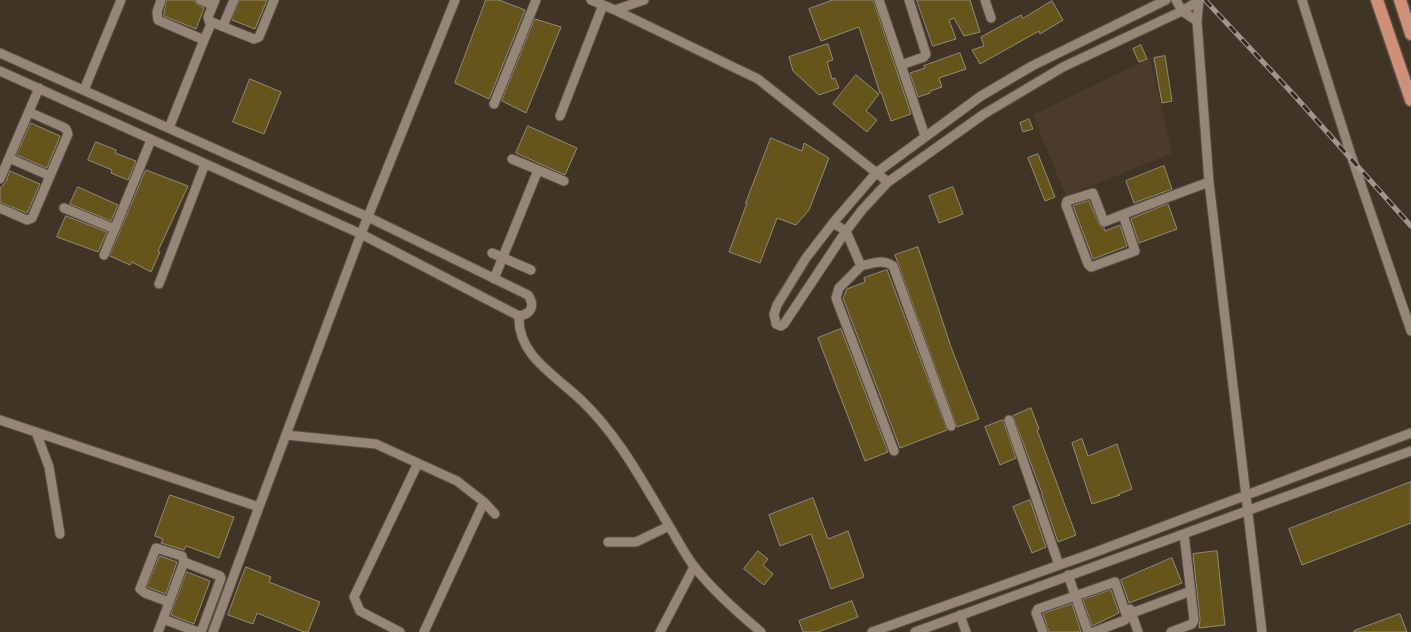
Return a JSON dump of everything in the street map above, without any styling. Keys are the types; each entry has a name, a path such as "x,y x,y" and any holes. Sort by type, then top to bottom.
{"main road":[{"path":"1378,0 1411,100"},
{"path":"1400,0 1411,34"}],"street":[{"path":"84,90 121,0"},
{"path":"162,0 157,12 158,20 204,40"},
{"path":"200,0 214,3 208,17 209,20 256,39 259,37 274,0"},
{"path":"223,26 234,0"},
{"path":"212,632 361,234 455,0"},
{"path":"494,104 536,0"},
{"path":"591,0 758,79 888,182"},
{"path":"615,10 644,0"},
{"path":"879,0 925,136"},
{"path":"901,65 924,57 926,54 909,0"},
{"path":"985,0 991,18"},
{"path":"1166,0 1032,66 981,96 876,173 833,222 806,258 777,305 774,319 778,326 784,324 862,210 888,182 990,110 1063,68 1182,11 1200,0"},
{"path":"1176,0 1182,11 1197,21"},
{"path":"1200,0 1197,21 1209,182 1262,632"},
{"path":"1302,0 1351,155 1411,331"},
{"path":"560,116 603,5"},
{"path":"169,128 212,22"},
{"path":"0,53 368,217 528,295 532,308 526,315 519,316 361,234 0,70"},
{"path":"0,179 39,88"},
{"path":"981,96 990,110"},
{"path":"0,208 30,220 68,132 63,127 29,112"},
{"path":"104,255 151,140"},
{"path":"9,158 50,176"},
{"path":"512,159 564,181"},
{"path":"159,284 205,164"},
{"path":"494,279 538,170"},
{"path":"1123,215 1135,251 1089,266 1066,205 1067,201 1091,192 1104,222 1209,182"},
{"path":"64,208 115,229"},
{"path":"833,222 846,231 861,266"},
{"path":"492,253 532,270"},
{"path":"894,451 836,298 840,288 861,266 877,262 887,262 893,266 951,426"},
{"path":"519,316 519,329 530,352 588,406 625,454 694,566 734,610 761,632"},
{"path":"0,420 260,507"},
{"path":"1009,420 1058,565"},
{"path":"36,432 49,467 60,534"},
{"path":"872,632 1058,565 1411,433"},
{"path":"286,435 370,443 457,481 484,502 495,514"},
{"path":"915,632 925,630 1068,575 1411,451"},
{"path":"400,632 360,611 354,597 418,463"},
{"path":"424,632 484,502"},
{"path":"608,542 636,542 669,526"},
{"path":"1171,632 1194,627 1184,534"},
{"path":"158,632 184,562 182,556 156,548 140,588 145,594 169,602"},
{"path":"163,619 199,632 221,578 184,562"},
{"path":"660,632 694,566"},
{"path":"1068,575 1088,632"},
{"path":"1043,632 1036,613 1038,609 1111,582 1116,583 1128,615 1125,620 1112,629 1094,632"},
{"path":"1124,588 1138,632"},
{"path":"1132,613 1191,591"},
{"path":"960,615 966,632"}],"shaded area":[{"path":"1150,58 1172,153 1066,196 1033,115"}],"building":[{"path":"167,0 194,0 196,4 204,8 196,29 164,16"},
{"path":"240,0 267,0 255,29 232,20"},
{"path":"486,0 499,0 525,10 489,99 455,83"},
{"path":"833,0 873,0 911,114 891,121 859,27 821,41 809,9"},
{"path":"917,0 970,0 980,32 964,36 954,18 949,20 956,39 933,46"},
{"path":"1052,1 1063,20 1040,34 1039,31 980,64 972,50 984,46 981,37 1021,15 1023,18"},
{"path":"535,19 561,27 526,113 502,101"},
{"path":"828,44 833,60 827,62 832,79 835,78 839,88 819,95 793,71 789,57"},
{"path":"1141,45 1147,59 1139,62 1133,49"},
{"path":"960,53 966,69 939,78 942,87 918,97 910,73"},
{"path":"1165,56 1172,101 1162,103 1154,58"},
{"path":"856,75 879,94 866,111 877,120 867,132 833,104"},
{"path":"250,79 281,92 264,134 233,122"},
{"path":"1029,119 1033,129 1023,132 1020,123"},
{"path":"31,123 60,136 47,168 17,155"},
{"path":"528,126 577,148 565,175 516,153"},
{"path":"771,138 802,151 804,143 829,158 809,210 796,225 777,218 760,263 729,252"},
{"path":"96,142 116,150 115,153 136,161 128,180 111,173 112,170 88,160"},
{"path":"1038,154 1055,197 1045,201 1028,158"},
{"path":"1164,166 1172,189 1134,203 1126,181"},
{"path":"146,170 188,186 158,251 160,252 151,272 132,262 130,265 110,256"},
{"path":"10,171 40,184 27,213 0,202 0,188 6,182"},
{"path":"78,187 118,205 111,221 70,204"},
{"path":"953,187 963,214 939,223 929,196"},
{"path":"1089,201 1100,226 1105,231 1120,225 1127,246 1093,259 1073,206"},
{"path":"1168,204 1177,229 1139,243 1131,219"},
{"path":"66,216 107,232 98,252 57,237"},
{"path":"918,247 951,347 979,419 957,427 895,255"},
{"path":"887,270 947,430 900,448 843,298 847,289 865,282 864,278"},
{"path":"841,329 888,452 865,461 818,338"},
{"path":"1031,408 1039,429 1037,430 1076,535 1058,542 1013,416"},
{"path":"1003,420 1016,458 1000,465 985,427"},
{"path":"1082,439 1088,456 1117,444 1132,489 1092,504 1072,443"},
{"path":"1411,482 1411,523 1302,565 1289,529"},
{"path":"170,495 234,517 219,558 186,546 184,550 161,543 163,539 155,536"},
{"path":"813,498 828,539 848,531 864,577 831,589 811,534 780,546 769,515"},
{"path":"1030,500 1046,547 1032,553 1013,507"},
{"path":"758,551 768,559 763,565 773,574 764,585 744,569"},
{"path":"1217,551 1225,625 1199,628 1200,619 1193,554"},
{"path":"160,556 177,562 166,594 147,587"},
{"path":"1172,558 1182,583 1129,603 1121,580"},
{"path":"246,567 271,577 269,582 320,602 308,632 257,613 253,624 228,615"},
{"path":"187,572 210,581 194,624 171,615"},
{"path":"1111,590 1119,613 1092,626 1083,600"},
{"path":"852,601 858,617 818,632 803,632 799,621"},
{"path":"1072,604 1081,632 1049,632 1043,614"},
{"path":"1400,614 1407,632 1354,632 1354,631"}],"railway":[{"path":"1205,0 1293,94 1411,226"}]}
